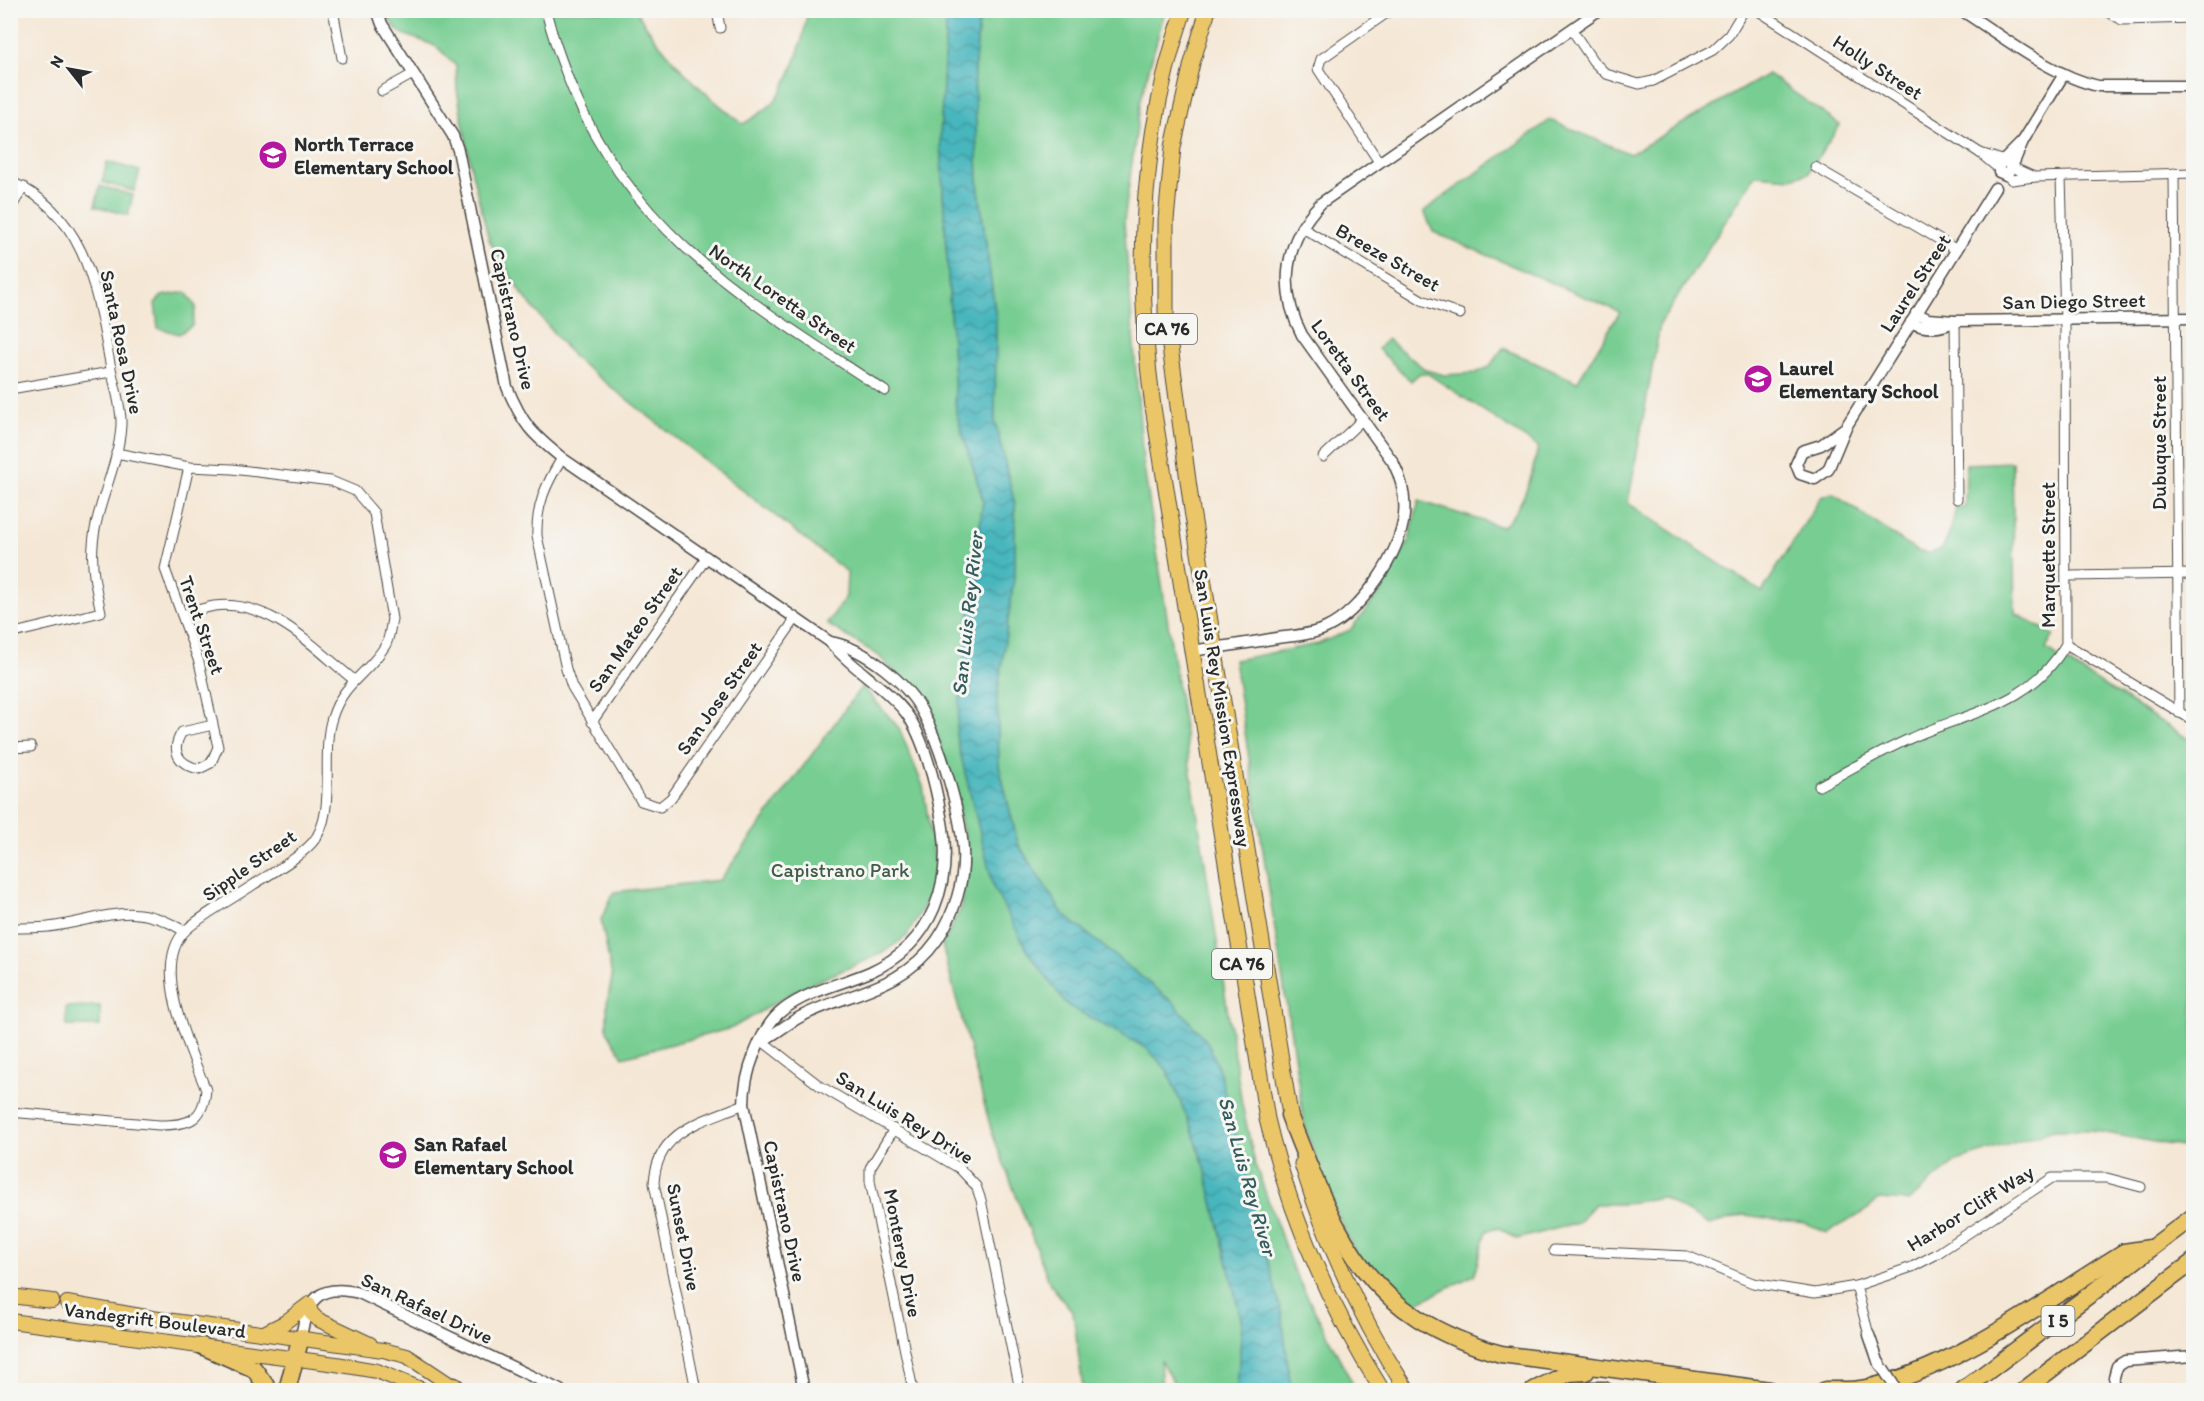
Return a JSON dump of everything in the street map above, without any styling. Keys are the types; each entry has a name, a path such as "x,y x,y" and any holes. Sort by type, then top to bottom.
{"highway":[{"name":"San Luis Rey Mission Expressway","path":"1184,10 1165,78 1144,203 1142,276 1146,356 1191,651 1270,1132 1292,1210 1317,1271 1339,1316 1382,1390"},
{"name":"San Luis Rey Mission Expressway","path":"1208,10 1192,63 1173,147 1164,267 1166,317 1174,394 1289,1115"},
{"path":"1289,1115 1321,1197 1344,1244 1380,1290 1409,1314 1448,1336 1500,1354 1770,1390"},
{"name":"CA 76","path":"1289,1115 1311,1193 1338,1263 1374,1338 1407,1390"},
{"name":"I 5","path":"1963,1390 2193,1216"},
{"path":"1824,1390 1864,1389 1916,1374 1956,1355 2124,1252 2150,1248"},
{"name":"I 5","path":"2024,1390 2193,1261"},
{"path":"2042,1390 2145,1298"},
{"path":"287,1390 301,1337"},
{"path":"202,1346 254,1369 269,1390"},
{"path":"1534,1390 1569,1373 1594,1371 1652,1376"},
{"path":"1577,1390 1604,1390"}],"main road":[{"name":"Vandegrift Boulevard","path":"10,1296 52,1301"},
{"name":"Vandegrift Boulevard","path":"67,1303 152,1318 383,1350"},
{"path":"263,1334 284,1323 309,1304 311,1313 317,1319 383,1350 407,1356 457,1389"},
{"name":"Vandegrift Boulevard","path":"10,1321 377,1371 423,1390"}],"street":[{"path":"333,10 342,58"},
{"name":"Capistrano Drive","path":"376,10 413,74 453,136 458,150 507,387 520,418 532,435 830,642 844,658 876,681 907,714 926,757 939,803 947,845 938,901 925,927 912,942 889,961 783,1009 771,1020 747,1073 744,1104 804,1390"},
{"name":"North Loretta Street","path":"546,10 552,39 584,115 605,155 670,236 736,292 885,391"},
{"path":"717,10 720,28"},
{"path":"1379,162 1318,69 1318,65 1321,59 1391,10"},
{"name":"Loretta Street","path":"1191,651 1324,629 1349,613 1372,586 1402,530 1404,501 1393,462 1302,335 1294,320 1288,301 1287,266 1292,246 1301,227 1321,204 1599,10"},
{"path":"1572,30 1606,75 1639,84 1653,81 1713,50 1729,35 1744,10"},
{"name":"Holly Street","path":"1757,10 1980,153 2004,169 2012,180 2034,177 2193,173"},
{"path":"1961,10 2064,74 2098,86 2193,86"},
{"path":"2104,10 2122,20 2193,18"},
{"path":"382,91 413,74"},
{"name":"Laurel Street","path":"1846,427 1821,445 1802,450 1796,464 1800,474 1815,479 1824,475 1846,427 2064,74"},
{"path":"1815,167 1957,250"},
{"name":"Dubuque Street","path":"2174,173 2179,713"},
{"name":"Marquette Street","path":"1819,786 1907,739 2014,696 2046,673 2066,644 2068,576 2061,177"},
{"name":"Santa Rosa Drive","path":"10,181 24,187 59,215 84,255 96,285 121,424 116,453 93,542 92,567 101,612 10,634"},
{"path":"10,209 24,187"},
{"name":"Breeze Street","path":"1301,227 1422,300 1460,314"},
{"name":"San Diego Street","path":"1913,317 1921,328 1945,327 1955,321 2193,318"},
{"path":"1955,321 1957,499"},
{"path":"10,388 111,372"},
{"path":"1323,458 1363,419"},
{"name":"Sipple Street","path":"116,453 189,467 232,469 331,481 355,491 374,513 392,619 385,646 343,692 331,720 325,807 314,842 297,857 184,931"},
{"path":"562,458 540,499 537,536 566,669 592,722"},
{"name":"Trent Street","path":"189,467 165,569 199,662 218,747 211,763 199,769 186,765 176,754 175,743 182,732 213,725"},
{"name":"San Mateo Street","path":"592,722 707,557"},
{"path":"2068,576 2193,574"},
{"path":"182,615 212,606 233,605 263,612 279,619 354,680"},
{"name":"San Jose Street","path":"592,722 641,801 660,807 671,798 796,618"},
{"name":"Capistrano Drive","path":"762,1041 800,1017 880,988 899,977 923,957 937,940 952,913 960,889 963,850 955,806 924,714 893,675 849,645 830,642"},
{"path":"2066,644 2193,721"},
{"path":"10,748 31,747"},
{"path":"10,928 48,927 109,915 141,912 165,919 184,931 173,953 169,974 188,1042 206,1090 205,1104 198,1115 178,1125 10,1112"},
{"name":"San Luis Rey Drive","path":"762,1041 820,1086 959,1168 976,1186 981,1200 1020,1390"},
{"name":"Sunset Drive","path":"696,1390 654,1183 656,1161 661,1150 676,1134 744,1104"},
{"name":"Monterey Drive","path":"894,1129 870,1168 870,1181 913,1390"},
{"name":"Harbor Cliff Way","path":"1554,1250 1687,1256 1753,1283 1815,1293 1856,1286 1912,1267 1935,1255 2052,1178 2107,1178 2141,1186"},
{"path":"1856,1286 1878,1361 1897,1390"},
{"name":"San Rafael Drive","path":"309,1304 321,1294 336,1290 359,1293 560,1390"},
{"path":"301,1337 309,1304"},
{"path":"2115,1390 2114,1377 2117,1366 2125,1361 2193,1356"}],"green space":[{"path":"387,11 636,11 658,42 684,72 743,124 770,106 782,90 801,44 807,11 949,11 946,24 940,141 956,412 983,500 956,736 994,889 1067,1005 1148,1049 1167,1070 1205,1168 1242,1323 1237,1390 1178,1390 1160,1360 1162,1390 1083,1390 1073,1312 1050,1284 992,1133 942,945 962,906 965,840 950,774 927,707 878,655 827,624 846,596 847,572 573,357 519,290 489,240 472,173 457,90 456,66 435,46 400,32 394,27"},
{"path":"980,11 1165,11 1141,98 1124,221 1143,461 1242,1104 1255,1164 1293,1269 1356,1390 1291,1390 1282,1315 1175,1004 1063,914 1018,844 999,766 997,697 1015,571 1015,505 995,421 996,319 978,183 974,71"},
{"path":"1768,74 1840,125 1808,173 1791,178 1755,175 1660,324 1628,503 1762,592 1821,497 1832,493 1915,550 1926,553 1934,552 1946,542 1956,507 1965,507 1966,464 2012,462 2015,613 2054,635 2046,649 2193,742 2193,1149 2090,1130 2054,1130 1957,1161 1908,1201 1879,1199 1861,1214 1827,1233 1805,1223 1744,1215 1709,1225 1662,1197 1622,1204 1595,1204 1578,1223 1517,1239 1499,1228 1486,1231 1474,1275 1409,1307 1357,1257 1329,1196 1305,1127 1234,660 1318,644 1350,630 1379,594 1408,543 1419,501 1502,527 1521,501 1530,480 1538,447 1428,374 1420,373 1411,381 1378,349 1387,339 1426,370 1444,375 1476,373 1489,367 1503,348 1577,382 1620,312 1433,232 1424,211 1550,120 1630,154"},
{"path":"107,162 140,171 134,191 102,182"},
{"path":"100,186 133,195 128,215 95,206"},
{"path":"186,292 196,307 192,326 179,334 158,328 155,303 162,296"},
{"name":"Capistrano Park","path":"862,686 899,728 923,786 936,870 926,902 907,936 881,954 801,988 732,1028 623,1057 607,1031 607,1003 612,977 601,919 614,892 720,880"},
{"path":"100,1006 100,1026 66,1026 66,1007"}],"water":[{"path":"949,11 980,11 974,71 978,183 996,319 995,421 1015,505 1015,571 997,697 999,766 1018,844 1063,914 1175,1004 1208,1043 1219,1069 1282,1315 1291,1390 1237,1390 1242,1323 1205,1168 1167,1070 1148,1049 1067,1005 1030,955 994,889 956,736 983,500 956,412 940,141 946,24"}],"place":[{"name":"North Terrace Elementary School","path":"273,155"},
{"name":"Laurel Elementary School","path":"1758,379"},
{"name":"San Rafael Elementary School","path":"393,1155"}],"water label":[{"name":"San Luis Rey River","path":"967,614"},
{"name":"San Luis Rey River","path":"1248,1176"}]}
